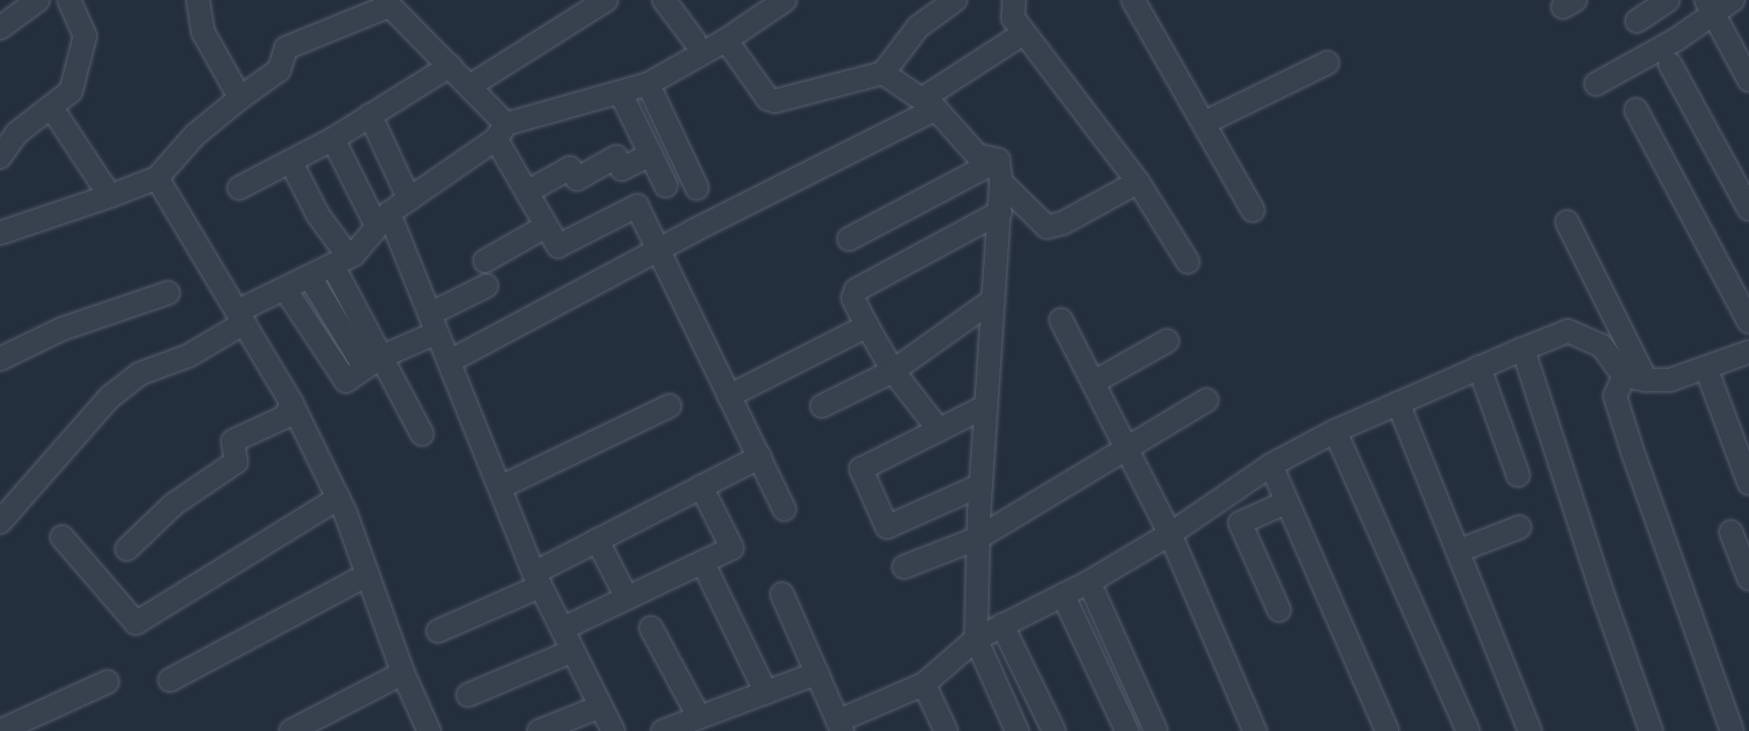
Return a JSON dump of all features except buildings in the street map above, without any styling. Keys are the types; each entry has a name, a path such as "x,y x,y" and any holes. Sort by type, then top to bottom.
{"street":[{"path":"0,28 38,0"},
{"path":"0,157 17,133 71,91 85,36 69,0"},
{"path":"198,0 203,32 240,98"},
{"path":"470,86 606,0"},
{"path":"664,0 694,40"},
{"path":"3,513 110,397 139,374 188,356 285,289 341,262 383,220 501,132 648,84 726,40 785,0"},
{"path":"726,40 764,95 775,101 883,73 918,27 955,0"},
{"path":"1014,0 1013,18 1138,182 1188,262"},
{"path":"1133,0 1206,122 1253,210"},
{"path":"1637,21 1668,0"},
{"path":"1596,84 1710,7 1733,0"},
{"path":"0,233 157,178 195,135 279,70 286,48 387,3 470,86 501,132 527,192 558,246 637,206 784,509"},
{"path":"1710,7 1749,80"},
{"path":"450,361 929,104 1024,33"},
{"path":"1206,122 1327,63"},
{"path":"1670,64 1749,209"},
{"path":"239,188 333,139 450,66"},
{"path":"883,73 929,104 977,155 1000,171 1047,227 1063,223 1138,182"},
{"path":"648,84 697,188"},
{"path":"621,94 666,186"},
{"path":"51,107 110,196"},
{"path":"1636,110 1749,322"},
{"path":"370,115 409,199"},
{"path":"333,139 383,220 433,324 538,580 613,731"},
{"path":"527,192 570,168 577,179 616,157 622,169 650,155"},
{"path":"291,162 341,262 373,363"},
{"path":"1000,171 1000,212 978,538 976,639 1017,731"},
{"path":"849,239 1000,171"},
{"path":"157,178 292,404 338,498 403,673 429,731"},
{"path":"939,430 893,371 853,298 856,290 1000,212"},
{"path":"1567,222 1635,378"},
{"path":"485,261 546,226"},
{"path":"310,277 422,434"},
{"path":"285,289 346,381 486,286"},
{"path":"0,359 62,329 168,293"},
{"path":"822,406 893,371 993,300"},
{"path":"1061,320 1170,534 1255,731"},
{"path":"729,396 867,326"},
{"path":"782,594 840,726 924,684 976,639 1089,582 1170,534 1271,465 1335,431 1479,367 1568,331 1602,346 1635,378 1670,380 1749,352"},
{"path":"1094,382 1167,341"},
{"path":"1523,349 1651,731"},
{"path":"1479,367 1518,475"},
{"path":"1706,368 1749,483"},
{"path":"1635,378 1615,396 1732,731"},
{"path":"904,567 978,538 1207,400"},
{"path":"1398,403 1530,731"},
{"path":"127,549 174,504 236,462 233,441 285,417 292,404"},
{"path":"501,487 669,406"},
{"path":"981,485 887,527 861,469 986,406"},
{"path":"1335,431 1468,731"},
{"path":"438,631 538,580 597,540 760,457"},
{"path":"1271,465 1387,731"},
{"path":"562,629 732,548 701,486"},
{"path":"62,537 136,623 338,498"},
{"path":"1279,610 1240,523 1287,502"},
{"path":"1458,551 1520,527"},
{"path":"1731,532 1749,579"},
{"path":"597,540 627,598"},
{"path":"703,563 766,693"},
{"path":"170,680 367,575"},
{"path":"1089,582 1156,731"},
{"path":"1063,595 1127,731"},
{"path":"1002,625 1054,731"},
{"path":"651,628 699,717"},
{"path":"468,695 572,651"},
{"path":"291,731 403,673"},
{"path":"663,731 817,673"},
{"path":"0,731 107,682"},
{"path":"924,684 946,731"},
{"path":"539,731 599,707"}]}
